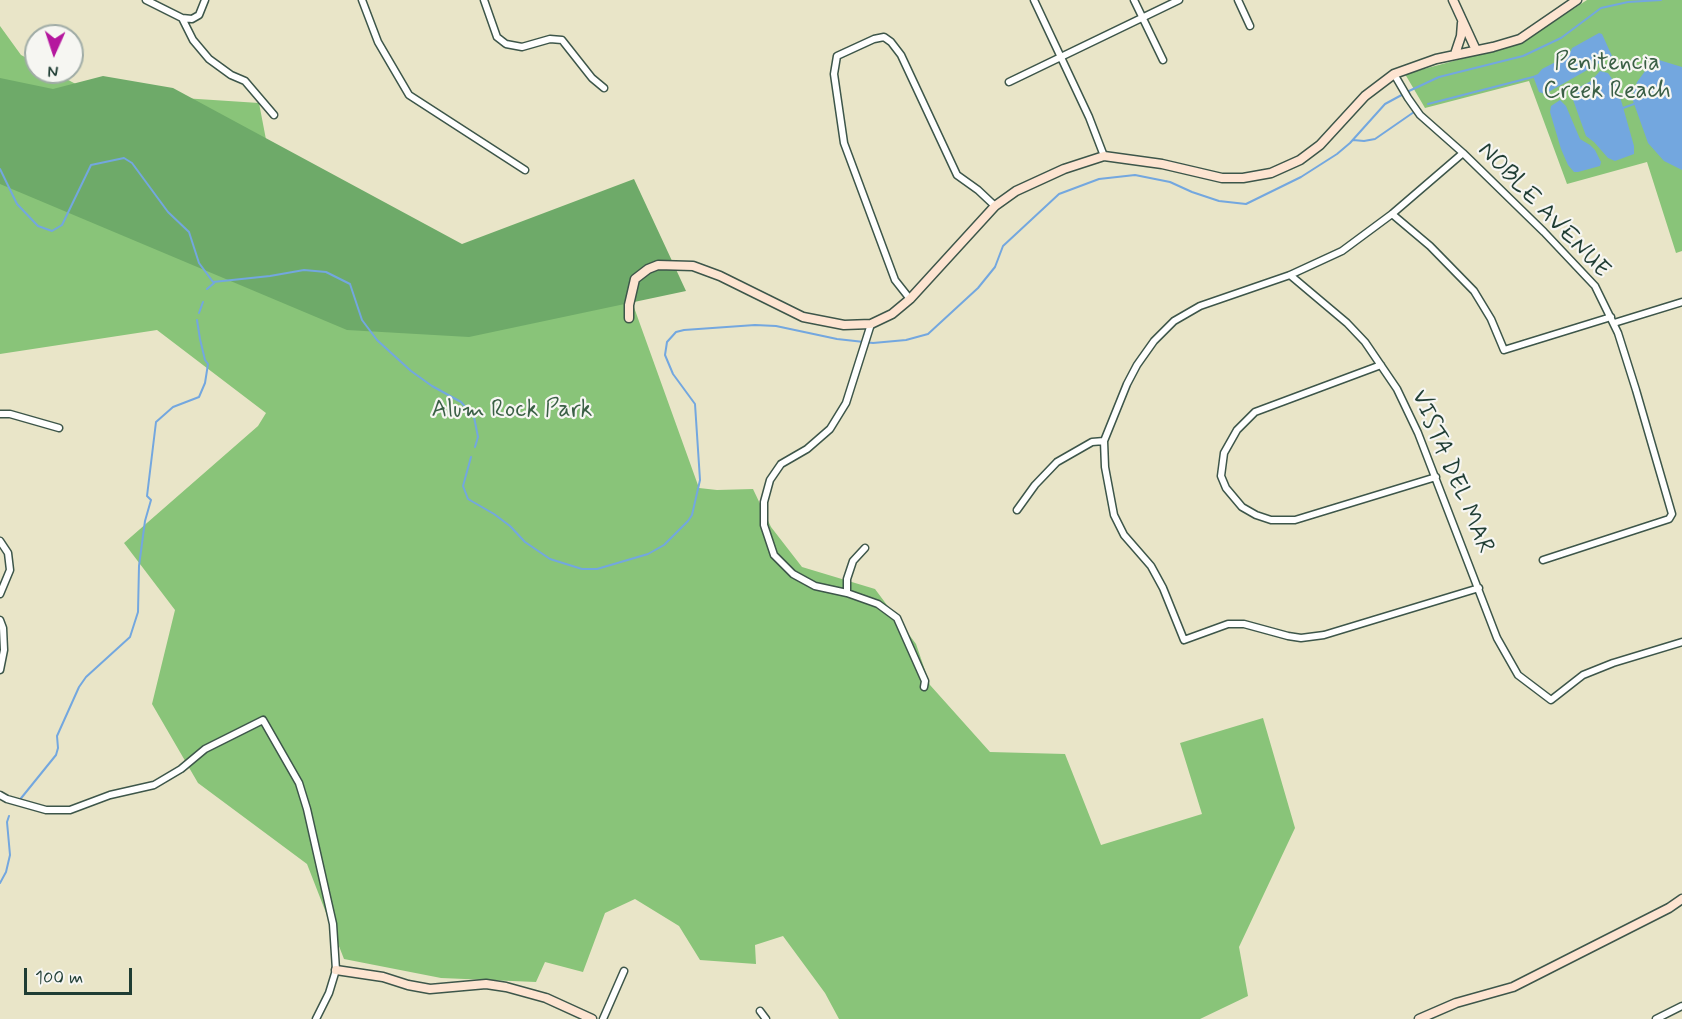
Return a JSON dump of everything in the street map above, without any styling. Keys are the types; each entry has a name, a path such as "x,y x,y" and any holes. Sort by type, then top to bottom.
{"street":[{"path":"146,0 182,18 192,19 199,15 205,0"},
{"path":"362,0 378,42 409,95 525,170"},
{"path":"484,0 498,37 506,44 522,47 550,39 562,40 592,78 604,88"},
{"path":"1034,0 1089,117 1104,156"},
{"path":"1134,0 1163,60"},
{"path":"1010,82 1179,0"},
{"path":"1238,0 1250,26"},
{"path":"1453,0 1476,50"},
{"path":"629,318 629,305 635,279 658,265 693,266 720,276 803,317 844,325 871,324 892,314 910,299 995,206 1016,191 1064,169 1104,156 1162,164 1222,178 1243,178 1286,168 1320,145 1365,96 1394,74 1455,54 1520,39 1577,0"},
{"path":"182,18 193,40 209,60 231,75 245,81 274,115"},
{"path":"1455,54 1461,36 1462,20"},
{"path":"910,299 895,280 844,143 834,74 837,56 874,39 884,37 891,42 901,55 957,175 995,206"},
{"name":"NOBLE AVENUE","path":"1394,74 1420,115 1463,153 1554,242 1595,286 1612,320 1636,390 1672,514 1670,519 1543,560"},
{"path":"1463,153 1392,214 1342,251 1290,275 1200,306 1174,321 1154,340 1137,365 1114,413 1104,441 1107,487 1114,515 1124,535 1151,566 1163,588 1184,640 1228,624 1244,624 1301,638 1324,635 1479,588"},
{"path":"1392,214 1430,246 1474,291 1491,319 1504,350 1682,302"},
{"name":"VISTA DEL MAR","path":"1290,275 1347,323 1365,342 1397,388 1436,477 1497,638 1518,675 1551,700 1583,675 1613,663 1682,642"},
{"path":"871,324 846,403 830,429 807,449 781,465 770,480 764,502 764,525 774,555 793,574 815,586 878,604 897,618 925,681 924,687"},
{"path":"1381,365 1255,412 1237,430 1224,453 1221,476 1226,488 1242,507 1256,515 1271,520 1295,520 1436,477"},
{"path":"0,414 10,414 59,428"},
{"path":"1017,510 1035,485 1057,462 1092,442 1104,441"},
{"path":"0,541 8,553 10,570 0,594"},
{"path":"847,594 847,579 854,561 865,548"},
{"path":"0,620 3,628 4,650 0,670"},
{"path":"0,795 46,810 70,810 110,795 154,784 181,769 205,749 263,720 299,783 333,924 336,970 316,1019"},
{"path":"1419,1019 1456,1003 1513,987 1669,908 1682,899"},
{"path":"336,970 383,976 408,985 430,989 486,984 506,987 546,998 592,1019"},
{"path":"603,1019 624,971"},
{"path":"1656,1019 1682,1005"},
{"path":"760,1011 766,1019"}],"green space":[{"name":"Penitencia Creek Reach","path":"1587,0 1682,0 1682,251 1676,253 1647,162 1567,184 1529,81 1425,108 1405,74 1521,43"},
{"name":"Alum Rock Park","path":"0,26 24,57 24,84 76,84 91,92 259,103 273,176 431,280 604,224 699,488 753,489 771,527 802,567 875,589 916,644 930,685 990,752 1065,754 1101,845 1202,814 1180,743 1263,718 1295,828 1239,947 1248,996 1200,1019 839,1019 825,993 783,936 755,945 756,964 700,960 679,926 635,899 605,913 583,972 545,962 536,982 441,978 344,959 307,864 198,783 152,704 175,610 124,543 258,426 266,413 157,330 0,354"},
{"path":"103,76 173,88 462,244 634,179 686,291 469,337 347,330 0,184 0,78 53,89 72,84 84,84 84,81"}],"water":[{"path":"1599,33 1602,34 1612,56 1545,94 1539,92 1533,76 1569,55 1572,48"},
{"path":"1659,60 1682,67 1682,170 1664,161 1648,143 1632,98 1637,82 1651,63"},
{"path":"1600,71 1608,73 1617,86 1634,146 1634,154 1615,161 1608,158 1586,136 1572,97 1576,89 1591,81"},
{"path":"1560,100 1566,106 1580,139 1595,150 1601,162 1600,166 1574,172 1568,165 1550,112 1551,106"}],"waterway":[{"path":"471,457 463,486 468,499 494,514 510,526 525,542 550,559 582,569 597,569 648,554 664,545 688,521 692,515 700,480 695,404 673,374 665,355 667,342 676,332 755,325 776,326 837,339 873,343 906,340 928,334 978,288 995,267 1003,246 1059,194 1099,179 1135,175 1170,182 1219,201 1246,204 1301,177 1337,154 1385,104 1409,91 1439,77 1523,56 1561,38 1601,8 1628,2 1661,0"},
{"path":"1428,104 1533,77"},
{"path":"1623,108 1634,104"},
{"path":"1353,140 1375,139 1414,112"},
{"path":"0,169 17,204 38,226 52,231 62,225 91,165 124,158 132,163 168,212 189,232 199,263 213,282 304,270 326,272 350,284 362,320 377,340 411,371 461,402 474,417 478,437 475,447"},
{"path":"207,289 214,283"},
{"path":"199,313 203,302"},
{"path":"18,802 56,755 57,736 79,687 86,677 130,637 138,612 139,566 145,521 151,500 147,496 156,422 173,407 199,397 205,383 208,364 205,360 197,320"},
{"path":"0,883 6,872 10,855 7,822 9,816"}]}
